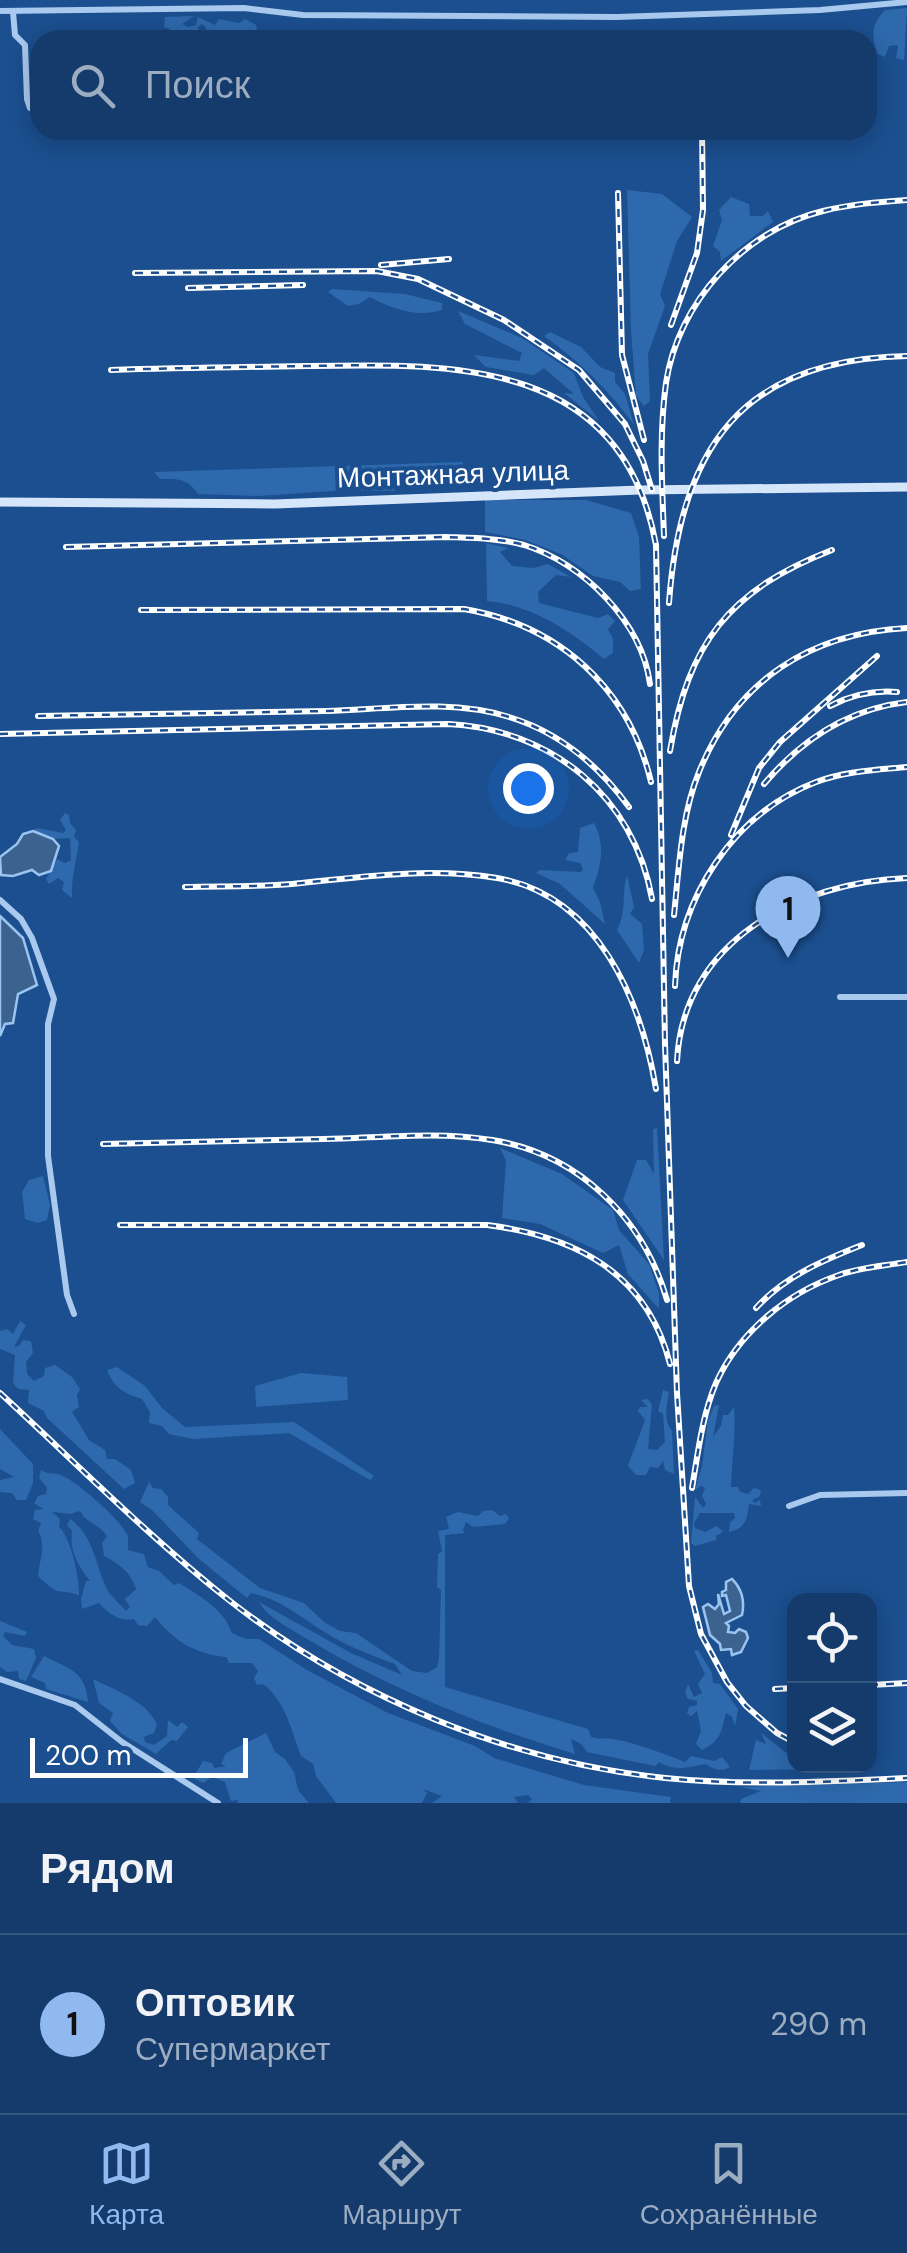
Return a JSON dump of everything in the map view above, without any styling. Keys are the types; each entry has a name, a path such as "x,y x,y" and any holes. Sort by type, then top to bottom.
{"street":[{"path":"0,11 262,10 396,16 617,17 820,10 907,2"},
{"path":"13,12 15,34 25,44 30,108"},
{"name":"Монтажная улица","path":"0,502 275,504 590,491 907,488"},
{"path":"0,900 21,919 32,938 54,999 48,1024 48,1156 67,1295 74,1314"},
{"path":"840,997 907,997"},
{"path":"789,1506 820,1495 907,1493"},
{"path":"0,1680 85,1711 122,1742 218,1803"}],"shaded area":[{"path":"907,8 904,60 896,58 898,45 889,46 885,57 878,54 874,30 885,10"},
{"path":"194,16 182,24 188,27 196,25 198,17 215,25 219,19 239,23 245,19 256,25 257,30 206,30 202,24 198,30 170,30 164,27 165,17"},
{"path":"627,190 662,194 692,217 677,241 660,294 665,306 648,354 650,401 644,406 636,396"},
{"path":"731,197 749,204 750,216 763,216 768,211 773,222 721,261 720,252 713,246 722,220 719,210"},
{"path":"332,289 405,294 442,303 442,310 405,311 370,297 348,306 328,292"},
{"path":"458,311 522,338 574,373 583,397 599,421 564,393 574,394 544,368 534,375 486,367 474,355 519,361 522,353 465,324"},
{"path":"550,332 581,347 600,367 615,373 615,382 625,394 634,425 593,377 544,336"},
{"path":"463,462 463,472 427,470 419,480 403,488 392,484 395,491 354,490 349,484 334,491 258,496 198,494 186,482 160,479 154,472"},
{"path":"485,500 586,500 631,513 639,537 641,589 630,591 620,582 593,576 561,554 525,540 485,532"},
{"path":"486,543 508,548 500,552 512,566 534,568 548,564 571,577 556,575 538,592 539,603 598,618 608,614 615,621 608,629 613,653 604,659 550,621 519,608 487,601"},
{"path":"65,813 79,842 72,898 62,890 64,882 58,878 49,884 46,879 57,859 65,863 71,860 70,838 53,839 33,831 37,828 63,833 66,830 60,820"},
{"path":"594,823 601,855 593,888 605,924 560,884 536,873 581,872 580,863 565,860 569,853 578,852 580,828"},
{"path":"33,831 53,839 59,846 51,871 39,875 32,870 1,875 0,857 23,834"},
{"path":"627,875 634,907 630,914 642,924 644,950 639,963 617,930"},
{"path":"0,916 23,938 37,985 18,994 13,1023 5,1024 0,1036"},
{"path":"657,1127 664,1260 623,1200 637,1160 646,1160 654,1174 653,1130"},
{"path":"500,1148 562,1174 613,1210 619,1230 649,1264 659,1293 659,1309 628,1274 619,1245 603,1253 540,1224 502,1218 506,1161"},
{"path":"43,1176 50,1205 47,1220 38,1223 25,1219 22,1192 29,1180"},
{"path":"20,1321 26,1325 14,1347 23,1340 31,1341 33,1353 26,1362 27,1374 34,1381 44,1376 45,1368 55,1365 72,1377 80,1389 79,1407 72,1412 89,1440 105,1450 107,1459 115,1459 131,1470 135,1483 124,1489 44,1411 28,1403 29,1390 18,1389 13,1383 15,1355 0,1349 0,1331 7,1329 13,1334"},
{"path":"117,1367 145,1386 162,1408 185,1427 294,1422 374,1476 370,1480 289,1433 193,1439 169,1434 162,1426 149,1423 150,1412 142,1399 125,1392 113,1381 107,1370"},
{"path":"301,1373 347,1377 348,1400 256,1407 255,1386"},
{"path":"663,1390 669,1392 667,1417 672,1431 674,1474 665,1470 663,1461 658,1468 650,1467 646,1475 636,1475 628,1466 645,1420 638,1411 648,1407 641,1400 648,1399 652,1405 648,1449 657,1450 665,1442 663,1414 658,1411"},
{"path":"719,1405 713,1437 723,1415 734,1407 731,1487 748,1494 754,1488 761,1490 760,1496 752,1500 760,1500 761,1506 749,1504 745,1522 729,1532 734,1513 700,1513 695,1528 705,1532 717,1526 723,1532 716,1540 695,1546 691,1543 695,1497 703,1508 706,1504 702,1496 705,1488 695,1490 708,1421 714,1406"},
{"path":"0,1429 33,1464 33,1483 26,1500 0,1492 0,1480 14,1477 0,1469"},
{"path":"41,1470 63,1476 89,1494 124,1529 128,1550 144,1554 148,1567 210,1604 232,1633 259,1639 307,1670 388,1713 475,1746 494,1758 584,1785 671,1797 670,1803 528,1803 532,1799 528,1795 514,1797 518,1803 432,1803 442,1796 423,1789 427,1793 422,1803 336,1803 316,1776 313,1764 301,1756 277,1699 263,1684 257,1685 254,1678 258,1671 252,1663 229,1663 226,1657 195,1649 170,1633 155,1617 147,1626 114,1616 99,1603 82,1609 86,1581 90,1581 73,1552 72,1531 67,1525 70,1519 88,1540 107,1589 126,1611 130,1607 125,1599 136,1589 124,1569 104,1556 102,1543 107,1536 80,1511 52,1512 60,1519 59,1527 71,1549 79,1595 55,1590 38,1576 41,1523 33,1519 35,1510 43,1509 34,1503 38,1496 46,1494 47,1488 39,1478"},
{"path":"149,1482 153,1488 161,1489 168,1497 168,1505 199,1533 197,1539 260,1588 304,1603 324,1622 340,1631 356,1633 412,1671 427,1673 437,1667 439,1657 441,1590 437,1587 438,1554 442,1551 438,1531 449,1529 446,1517 458,1512 478,1516 492,1510 500,1516 506,1514 509,1518 505,1524 473,1527 466,1522 465,1533 445,1535 445,1687 588,1729 591,1737 628,1742 685,1762 691,1756 714,1761 722,1757 730,1767 718,1770 706,1764 676,1768 659,1762 655,1766 587,1752 571,1739 575,1754 471,1718 371,1674 280,1623 259,1602 351,1653 402,1675 395,1664 334,1637 277,1602 251,1593 247,1598 199,1559 140,1502"},
{"path":"732,1579 740,1591 743,1610 742,1615 726,1623 728,1632 739,1629 748,1638 741,1652 732,1655 731,1649 721,1650 710,1635 703,1607 708,1604 715,1609 718,1594 724,1614 730,1611 722,1592"},
{"path":"0,1621 27,1632 25,1636 5,1632 3,1636 12,1645 34,1649 36,1658 26,1681 19,1679 18,1671 7,1672 0,1667"},
{"path":"698,1650 712,1673 713,1683 720,1684 738,1709 735,1726 726,1713 717,1739 702,1750 696,1744 701,1731 697,1711 691,1716 687,1713 697,1701 688,1699 685,1693 688,1684 694,1697 702,1693 698,1684 705,1674 694,1651"},
{"path":"44,1656 80,1677 88,1702 46,1689 45,1683 31,1677"},
{"path":"93,1679 129,1697 152,1716 157,1724 154,1733 144,1737 145,1742 154,1745 167,1736 168,1720 177,1727 182,1722 188,1727 177,1741 171,1740 156,1754 122,1734 110,1721 113,1713 99,1703"},
{"path":"266,1733 275,1752 294,1772 298,1790 309,1803 237,1803 238,1800 231,1801 225,1782 212,1777 203,1783 193,1778 203,1761 212,1763 214,1768 226,1766 221,1764 226,1753"},
{"path":"761,1733 787,1752 787,1770 749,1770 756,1740 766,1744"},
{"path":"907,1782 907,1803 740,1803 761,1791 740,1787"}],"railway":[{"path":"671,325 697,253 703,210 702,140"},
{"path":"618,193 622,355 644,440"},
{"path":"664,536 662,440 666,383 684,325 700,298 742,252 794,221 844,207 907,200"},
{"path":"381,265 449,259"},
{"path":"135,273 377,271 418,279 504,320 579,370 625,424 652,490"},
{"path":"188,288 303,285"},
{"path":"669,603 688,499 706,458 730,422 762,395 802,374 850,361 907,356"},
{"path":"111,370 366,365 476,373 526,385 571,407 609,439 637,484 656,545 665,1044 677,1393 689,1586 701,1634 727,1682 746,1706 787,1738"},
{"path":"66,547 446,537 524,545 567,566 606,598 635,639 650,684"},
{"path":"670,751 688,680 719,625 766,583 832,550"},
{"path":"141,610 464,609 498,617 559,646 585,666 626,718 641,748 651,782"},
{"path":"674,915 688,806 699,772 734,711 781,667 809,652 839,640 907,628"},
{"path":"731,835 759,768 780,742 877,656"},
{"path":"830,706 862,694 897,692"},
{"path":"764,784 794,753 828,729 865,711 907,702"},
{"path":"38,716 419,706 487,711 527,723 561,741 591,764 629,807"},
{"path":"0,734 448,724 486,729 553,754 607,800 627,829 642,862 652,899"},
{"path":"675,986 687,921 699,891 736,837 759,815 786,796 827,778 907,767"},
{"path":"185,887 279,885 446,873 497,878 532,888 562,906 588,929 609,956 639,1021 656,1089"},
{"path":"677,1061 684,1019 700,982 724,951 754,926 788,906 826,891 907,878"},
{"path":"103,1144 429,1135 471,1137 523,1147 552,1159 603,1194 642,1242 667,1300"},
{"path":"120,1225 487,1225 519,1230 577,1250 625,1282 659,1332 670,1364"},
{"path":"756,1308 792,1278 862,1245"},
{"path":"692,1488 711,1396 726,1364 751,1331 783,1304 820,1283 856,1270 907,1262"},
{"path":"0,1393 141,1525 230,1601 328,1667 435,1719 549,1757 665,1778 756,1783 907,1778"},
{"path":"877,1685 907,1683"},
{"path":"775,1689 787,1688"}],"place":[{"name":"Оптовик","path":"788,958"}]}
